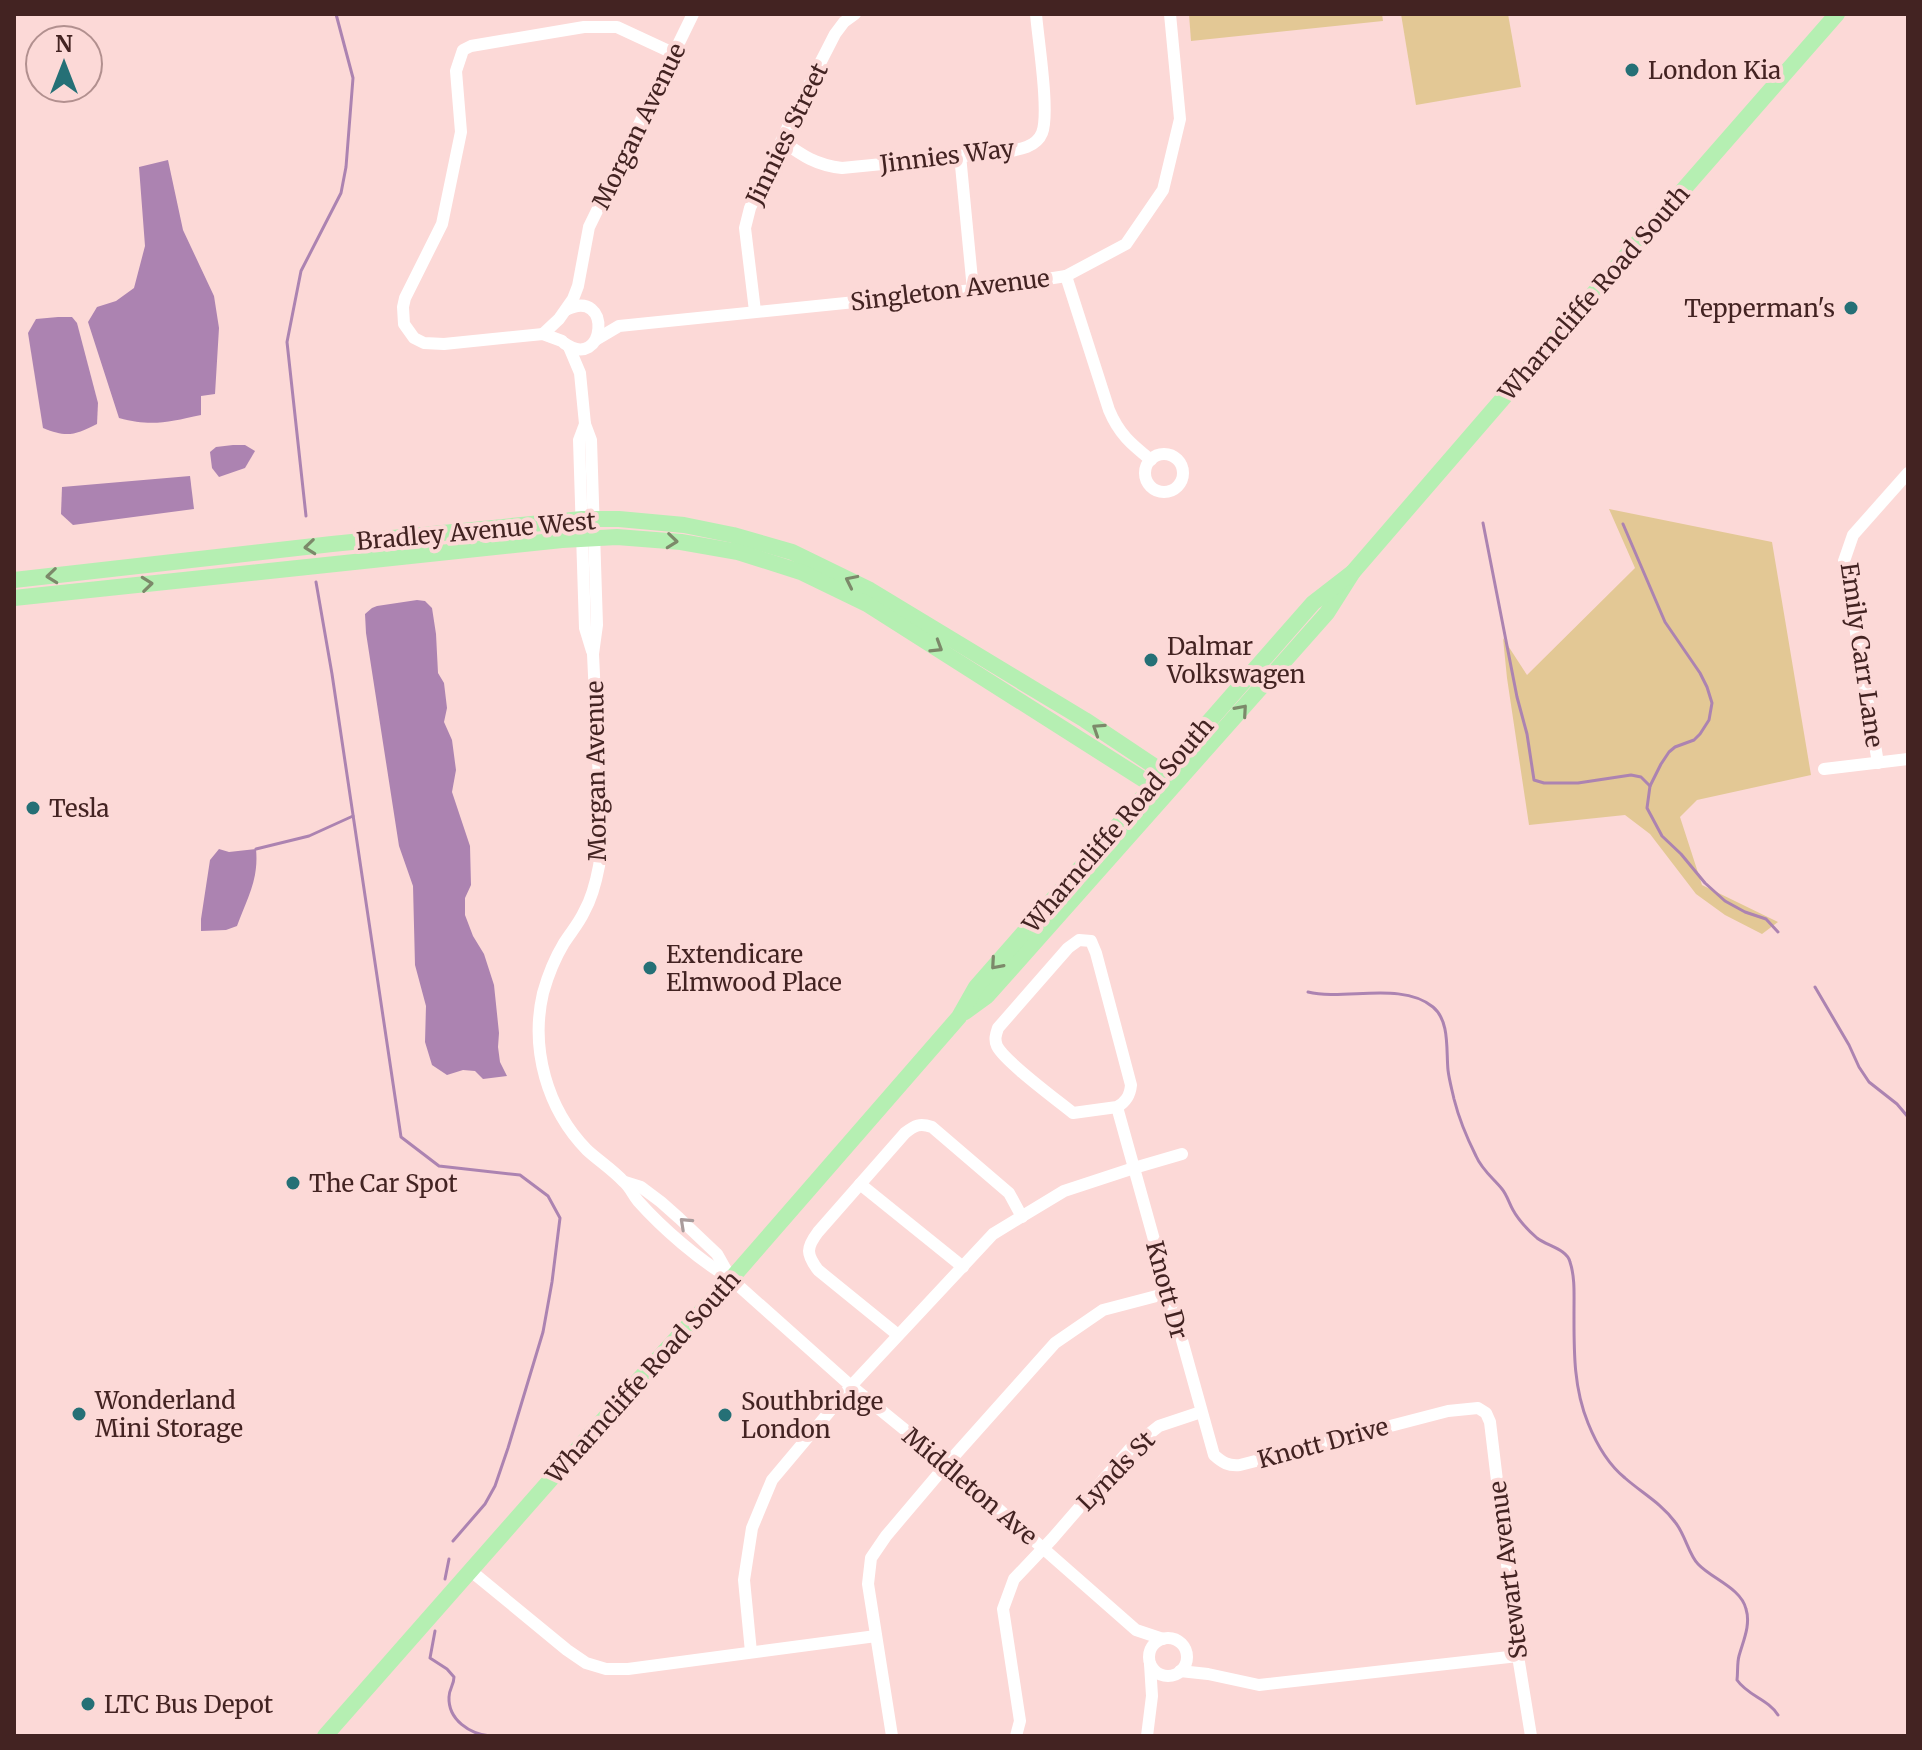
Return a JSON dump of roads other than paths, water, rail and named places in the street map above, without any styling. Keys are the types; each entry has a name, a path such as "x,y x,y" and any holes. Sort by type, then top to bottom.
{"main road":[{"name":"Wharncliffe Road South","path":"959,1017 987,996 1183,778 1327,613 1353,572 1837,14"},
{"name":"Bradley Avenue West","path":"14,580 588,519 684,525 792,552 870,590 1085,720 1158,778"},
{"name":"Bradley Avenue West","path":"14,598 589,538 681,542 738,552 801,572 867,604 1158,778"},
{"name":"Wharncliffe Road South","path":"325,1736 959,1017 976,987 1158,778 1313,603 1353,572"}],"street":[{"name":"Morgan Avenue","path":"562,315 578,286 589,227 693,14"},
{"name":"Jinnies Street","path":"755,311 745,228 750,208 835,34 855,14"},
{"name":"Jinnies Way","path":"782,141 823,166 842,168 1022,149 1042,135 1045,112 1036,14"},
{"name":"Singleton Avenue","path":"594,342 619,326 973,290 1066,276 1126,244 1163,190 1180,119 1170,14"},
{"path":"578,286 600,323 594,342 580,349 543,334 433,345 414,338 404,324 405,298 442,224 461,132 456,71 463,50 583,20 617,27 673,53"},
{"path":"960,155 973,290"},
{"path":"1066,276 1115,427 1151,460"},
{"path":"543,334 562,315 578,306 619,326"},
{"path":"562,315 557,328 566,344"},
{"name":"Morgan Avenue","path":"580,373 594,342"},
{"name":"Morgan Avenue","path":"566,344 580,373 585,424 591,440 585,628 593,654 602,832 599,864 588,905 557,956 547,980 539,1018 539,1044 546,1082 562,1117 585,1148 625,1182 652,1216 709,1266 731,1279"},
{"name":"Emily Carr Lane","path":"1878,763 1844,561 1853,535 1908,473"},
{"path":"1824,769 1908,759"},
{"path":"1079,940 1091,941 1096,953 1131,1085 1130,1095 1117,1107 1073,1113 1010,1062 998,1049 995,1039 998,1028 1068,948 1079,940"},
{"name":"Knott Dr","path":"1117,1107 1201,1412"},
{"path":"898,1335 818,1270 808,1251 811,1241 905,1133 914,1125 932,1127 1009,1193 1022,1217"},
{"path":"751,1652 744,1580 752,1528 772,1480 851,1386 993,1234 1064,1191 1182,1154"},
{"path":"860,1184 963,1267"},
{"name":"Middleton Ave","path":"731,1279 1136,1630"},
{"path":"892,1736 868,1584 871,1558 947,1464 1055,1343 1103,1310 1168,1293"},
{"name":"Knott Drive","path":"1201,1412 1214,1455 1230,1466 1414,1419 1478,1408"},
{"name":"Stewart Avenue","path":"1478,1408 1486,1413 1490,1422 1518,1656 1531,1736"},
{"name":"Lynds St","path":"1016,1736 1020,1721 1003,1609 1014,1579 1130,1449 1159,1426 1201,1412"},
{"path":"471,1571 567,1650 586,1663 606,1669 628,1669 876,1636"},
{"path":"1136,1630 1157,1672 1208,1674 1259,1685 1518,1656"},
{"path":"1136,1630 1176,1640 1185,1648 1185,1664 1151,1689"},
{"path":"1147,1736 1151,1649 1163,1639"},
{"path":"1186,1655 1208,1674"}],"waterway":[{"path":"306,516 287,342 301,271 341,193 346,167 353,78 336,14"},
{"path":"1483,523 1534,780 1578,783 1631,775 1641,777 1650,786"},
{"path":"1623,524 1665,622 1700,673 1712,703 1709,720 1700,734 1694,740 1675,747 1661,764 1650,786 1647,808 1662,836 1705,883 1725,901 1766,919 1778,932"},
{"path":"316,582 401,1137 439,1166 520,1175 548,1196 560,1218 543,1332 508,1448 495,1486 485,1504 453,1541"},
{"path":"256,849 309,836 353,816"},
{"path":"1815,987 1869,1082 1908,1117"},
{"path":"1308,992 1405,995 1420,999 1438,1013 1445,1028 1448,1073 1456,1106 1478,1161 1504,1191 1524,1225 1537,1238 1565,1254 1570,1262 1574,1286 1577,1381 1583,1409 1595,1438 1619,1473 1670,1515 1698,1564 1732,1589 1743,1602 1748,1621 1738,1659 1737,1680 1778,1715"},
{"path":"445,1579 449,1559"},
{"path":"435,1631 430,1658 454,1677 449,1697 452,1713 468,1729 490,1736"}],"place":[{"name":"London Kia","path":"1632,70"},
{"name":"Tepperman's","path":"1851,308"},
{"name":"Dalmar Volkswagen","path":"1151,660"},
{"name":"Tesla","path":"33,808"},
{"name":"Extendicare Elmwood Place","path":"650,968"},
{"name":"The Car Spot","path":"293,1183"},
{"name":"Wonderland Mini Storage","path":"79,1414"},
{"name":"Southbridge London","path":"725,1415"},
{"name":"LTC Bus Depot","path":"88,1704"}]}
